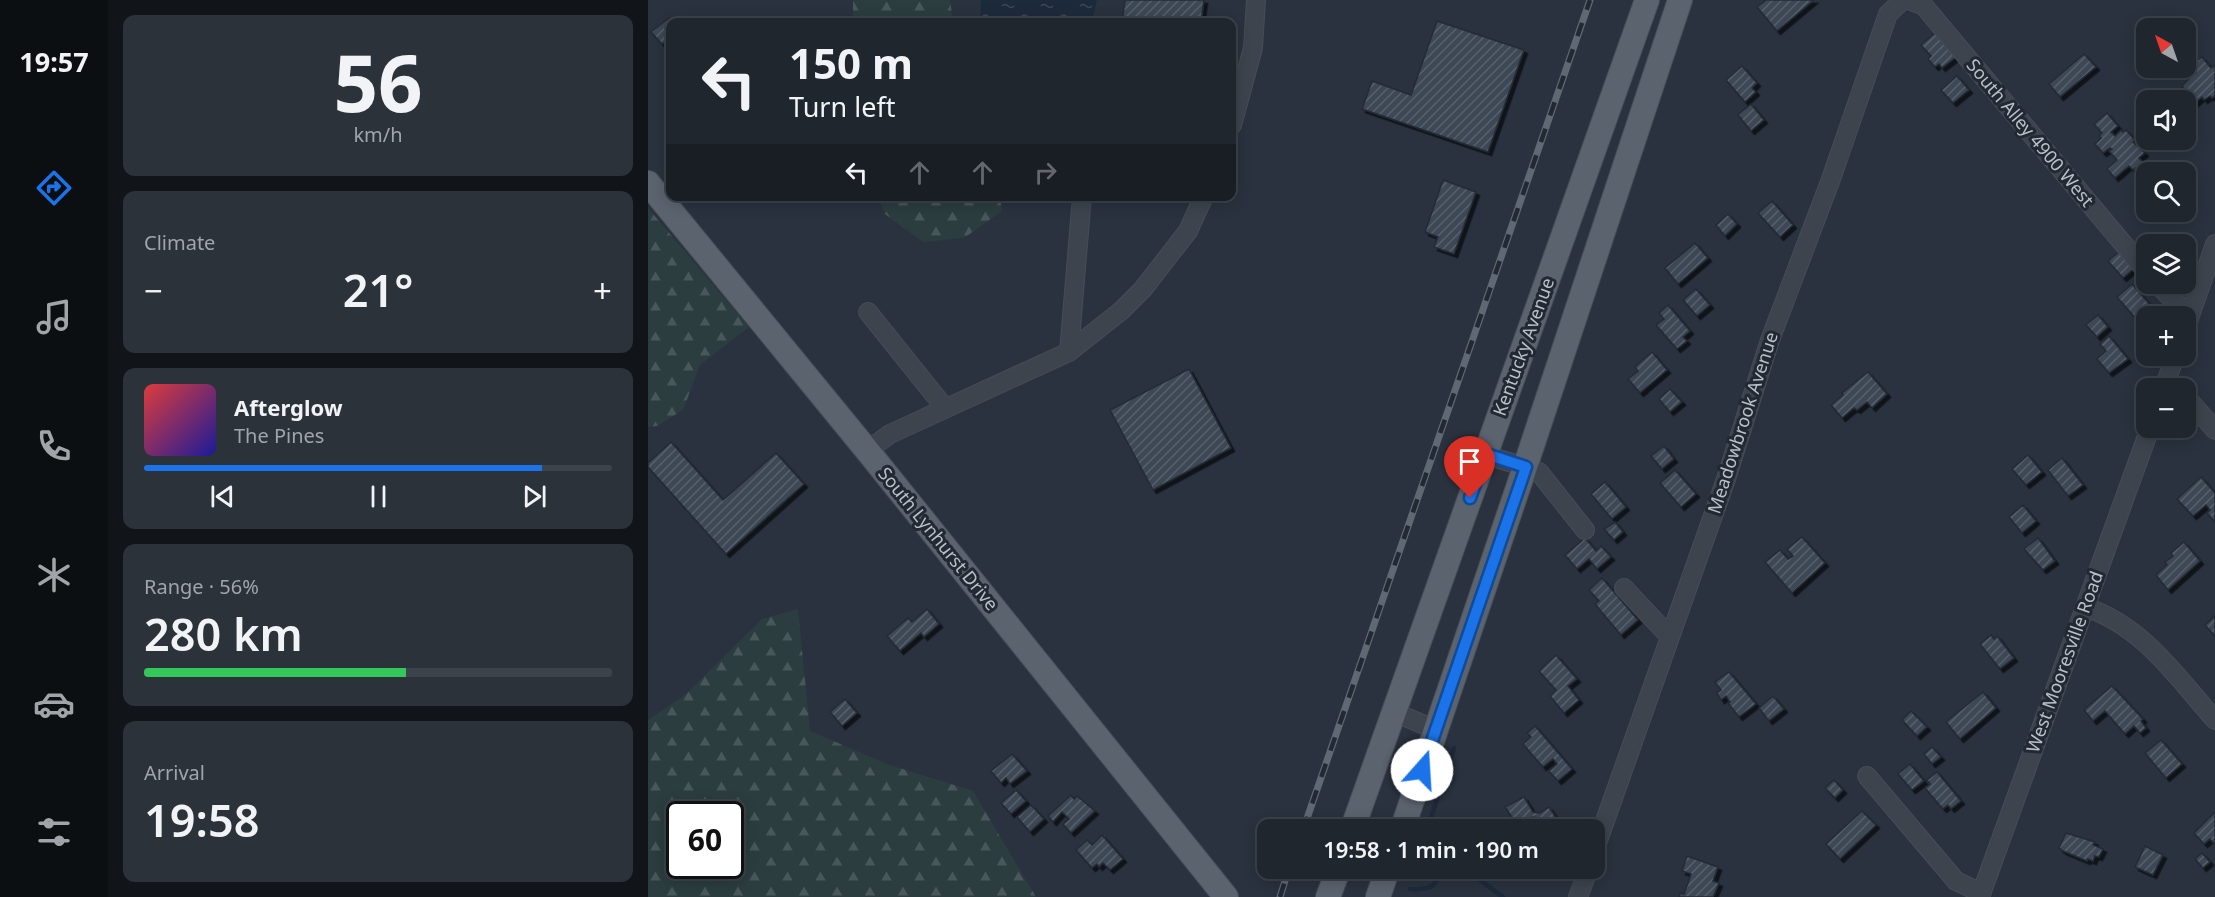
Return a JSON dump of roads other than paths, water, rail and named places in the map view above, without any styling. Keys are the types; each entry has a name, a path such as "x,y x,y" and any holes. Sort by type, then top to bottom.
{"main road":[{"name":"Kentucky Avenue","path":"1356,819 1647,0"},
{"name":"Kentucky Avenue","path":"1406,819 1436,730 1532,470 1680,0"},
{"name":"South Lynhurst Drive","path":"648,183 1226,897"},
{"path":"1330,895 1335,879"},
{"path":"1378,897 1384,879"}],"street":[{"path":"1236,109 1252,48 1256,0"},
{"name":"Meadowbrook Avenue","path":"1605,820 1722,489 1770,340 1831,179 1888,14 1903,0"},
{"name":"South Alley 4900 West","path":"1909,0 1924,6 2136,260"},
{"path":"1069,352 1082,201"},
{"path":"867,451 890,434 1069,352 1121,311 1143,289 1188,231 1201,201"},
{"path":"2193,306 2215,244"},
{"path":"2166,294 2177,306"},
{"path":"868,312 945,408"},
{"path":"2196,408 2215,430"},
{"name":"West Mooresville Road","path":"1981,895 2146,438"},
{"path":"1486,454 1532,470 1585,530"},
{"path":"1624,588 1669,636"},
{"path":"2085,608 2121,624 2148,643 2215,720"},
{"path":"1394,712 1436,730"},
{"path":"1867,776 1956,880 1981,895"},
{"path":"1578,897 1585,879"}],"water":[{"path":"981,0 1097,0 1093,18 980,18"}],"waterway":[{"path":"1431,819 1454,748"},
{"path":"1410,889 1432,886 1436,879"},
{"path":"1479,879 1503,897"}],"railway":[{"path":"1307,819 1590,0"},
{"path":"1280,897 1286,879"}]}
